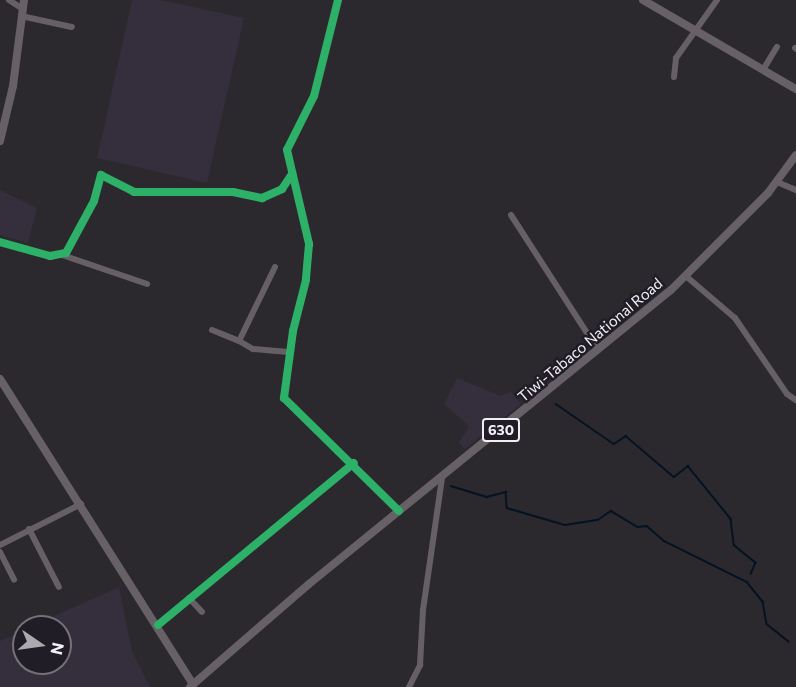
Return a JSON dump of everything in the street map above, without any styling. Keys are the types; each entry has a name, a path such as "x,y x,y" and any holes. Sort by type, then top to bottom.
{"main road":[{"path":"643,0 796,89"},
{"path":"0,141 13,86 23,8"},
{"name":"Tiwi-Tabaco National Road","path":"191,685 399,511 687,277 777,182 796,155"},
{"path":"0,379 158,625 191,685"}],"street":[{"path":"9,0 23,8 72,27"},
{"path":"338,0 314,96 287,150 309,244 306,280 291,352 286,402 354,464 399,511"},
{"path":"674,77 676,58 717,0"},
{"path":"763,70 777,47"},
{"path":"62,255 73,245 94,201 101,176 134,192 233,192 262,198 282,189 292,174"},
{"path":"777,182 796,190"},
{"path":"511,215 598,350"},
{"path":"0,242 50,256 62,255 147,284"},
{"path":"239,341 275,267"},
{"path":"687,277 735,318 787,394 796,400"},
{"path":"212,330 254,349 291,352"},
{"path":"158,625 354,464"},
{"path":"409,687 420,665 423,610 442,478"},
{"path":"0,544 81,504"},
{"path":"29,529 59,587"},
{"path":"0,552 14,580"},
{"path":"189,598 202,612"}],"shaded area":[{"path":"132,0 161,0 244,18 207,183 97,158"},
{"path":"0,190 37,208 28,243 0,235"},
{"path":"457,378 501,396 511,391 521,404 465,449 459,443 469,426 444,404"},
{"path":"119,587 132,651 150,687 0,687 0,641 12,636 12,675 72,675 72,615 57,615"}],"waterway":[{"path":"556,404 614,444 626,436 674,477 688,466 731,519 734,545 756,563 751,574"},
{"path":"451,486 487,497 506,492 507,508 565,525 598,520 611,511 638,527 647,526 664,541 747,582 763,602 767,624 789,642"}],"cycle path":[{"path":"338,0 314,96 287,150 309,244 306,280 293,331 284,398 399,511"},
{"path":"0,242 50,256 66,253 94,201 101,175 134,192 233,192 262,198 282,189 292,174"},
{"path":"158,625 354,463"}]}
